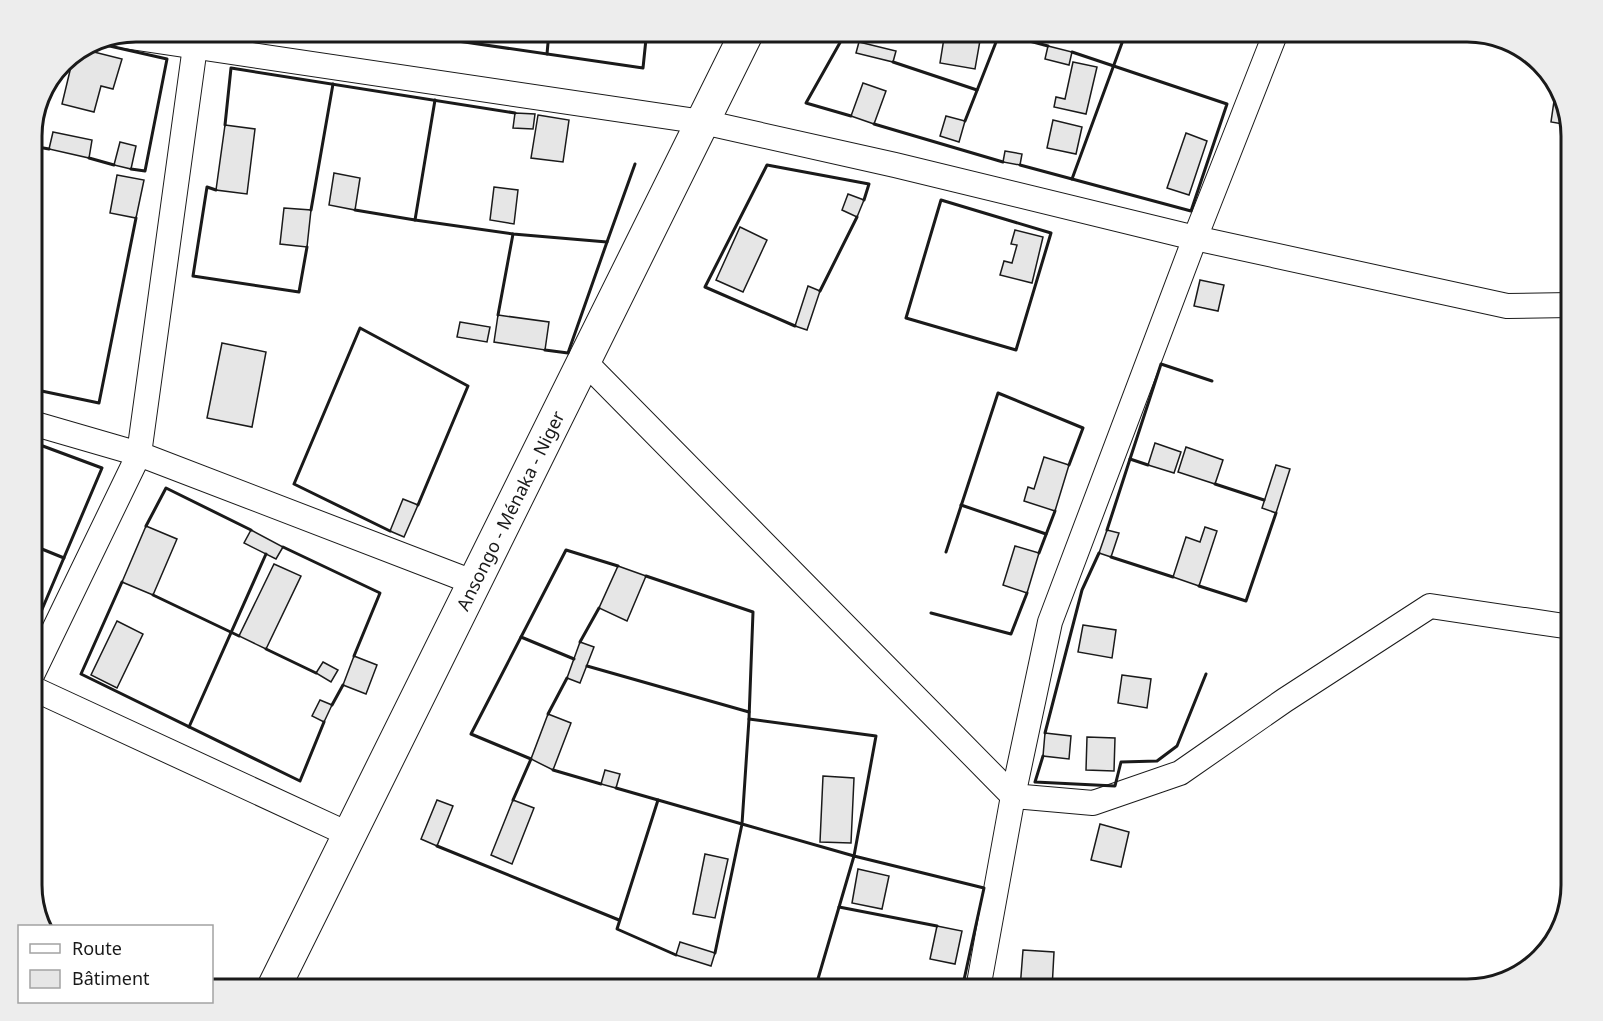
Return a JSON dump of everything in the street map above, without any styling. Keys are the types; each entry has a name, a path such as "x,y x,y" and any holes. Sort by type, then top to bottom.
{"main road":[{"name":"Ansongo - Ménaka - Niger","path":"278,979 742,42"}],"street":[{"path":"42,654 139,454 196,42"},
{"path":"214,42 703,122 907,168 1195,238 1507,306 1561,305"},
{"path":"980,979 1013,796 1050,622 1195,238 1272,42"},
{"path":"584,361 1013,796 1094,803 1180,773 1285,700 1430,606 1561,625"},
{"path":"42,426 139,454 475,583"},
{"path":"42,693 350,835"}],"building":[{"path":"859,42 896,51 893,62 856,53"},
{"path":"943,42 980,42 975,69 940,63"},
{"path":"1048,46 1072,52 1069,65 1045,59"},
{"path":"94,52 122,59 113,89 101,86 94,112 62,104 71,68"},
{"path":"1073,62 1097,67 1086,114 1054,107 1056,97 1065,99"},
{"path":"863,83 886,91 874,124 851,116"},
{"path":"1554,101 1560,123 1551,122"},
{"path":"515,113 535,114 533,129 513,128"},
{"path":"538,115 569,120 563,162 531,158"},
{"path":"946,116 965,121 959,142 940,136"},
{"path":"1053,120 1082,127 1076,154 1047,148"},
{"path":"225,125 255,129 247,194 216,190"},
{"path":"53,132 92,140 89,158 49,149"},
{"path":"1186,133 1207,141 1189,195 1167,188"},
{"path":"120,142 136,146 131,169 114,165"},
{"path":"1005,151 1022,154 1020,165 1003,162"},
{"path":"334,173 360,178 355,210 329,205"},
{"path":"117,175 144,180 136,218 110,213"},
{"path":"494,187 518,190 514,224 490,220"},
{"path":"848,194 864,200 857,217 842,210"},
{"path":"284,208 311,210 307,247 280,244"},
{"path":"740,227 767,240 743,292 716,280"},
{"path":"1015,230 1043,237 1032,283 1000,275 1004,261 1012,263 1017,245 1011,244"},
{"path":"1200,280 1224,285 1218,311 1194,306"},
{"path":"808,286 820,291 807,330 795,326"},
{"path":"498,315 549,322 545,350 494,342"},
{"path":"460,322 490,327 487,342 457,337"},
{"path":"222,343 266,352 252,427 207,418"},
{"path":"1155,443 1181,452 1174,473 1148,465"},
{"path":"1186,447 1223,460 1215,484 1178,472"},
{"path":"1044,457 1069,465 1055,511 1024,501 1028,487 1034,489"},
{"path":"1276,465 1290,469 1276,513 1262,508"},
{"path":"403,499 418,505 404,537 390,531"},
{"path":"146,526 177,539 153,595 122,582"},
{"path":"1205,527 1217,531 1199,586 1173,577 1186,537 1200,542"},
{"path":"251,530 283,547 276,559 244,543"},
{"path":"1107,530 1119,533 1111,557 1099,553"},
{"path":"1015,546 1039,553 1027,593 1003,585"},
{"path":"274,564 301,576 266,649 239,636"},
{"path":"618,566 646,576 627,621 599,608"},
{"path":"117,621 143,634 117,688 91,675"},
{"path":"1083,625 1116,630 1112,658 1078,652"},
{"path":"580,642 594,647 580,683 567,678"},
{"path":"354,656 377,665 366,694 343,685"},
{"path":"323,662 338,670 331,682 316,673"},
{"path":"1122,675 1151,679 1147,708 1118,703"},
{"path":"320,700 332,705 324,722 312,716"},
{"path":"548,714 571,723 553,770 531,759"},
{"path":"1045,733 1071,736 1069,759 1043,756"},
{"path":"1087,737 1115,738 1114,771 1086,770"},
{"path":"605,770 620,774 616,788 601,784"},
{"path":"823,776 854,778 851,843 820,842"},
{"path":"437,800 453,806 437,846 421,839"},
{"path":"513,800 534,808 512,864 491,855"},
{"path":"1100,824 1129,832 1121,867 1091,860"},
{"path":"705,854 728,859 715,918 693,914"},
{"path":"858,869 889,876 882,909 852,903"},
{"path":"937,926 962,931 955,964 930,959"},
{"path":"680,942 715,953 711,966 676,955"},
{"path":"1023,950 1054,952 1053,979 1021,979"}],"wall":[{"path":"465,42 643,68 646,42"},
{"path":"547,54 548,42"},
{"path":"840,42 806,103 851,116"},
{"path":"965,121 996,42"},
{"path":"1033,42 1048,46"},
{"path":"1072,179 1122,42"},
{"path":"110,46 167,59 145,171 131,169"},
{"path":"1020,165 1191,211 1227,104 1072,52"},
{"path":"893,62 977,90"},
{"path":"225,125 231,68 515,113"},
{"path":"311,210 333,84"},
{"path":"355,210 415,220 435,100"},
{"path":"874,124 1003,162"},
{"path":"42,148 49,149"},
{"path":"89,158 114,165"},
{"path":"415,220 513,234 607,242 635,164"},
{"path":"795,326 705,287 767,165 869,184 864,200"},
{"path":"216,190 207,187 193,276 299,292 307,247"},
{"path":"941,200 1051,233 1016,350 906,318 941,200"},
{"path":"820,291 857,217"},
{"path":"42,391 99,403 136,218"},
{"path":"498,315 513,234"},
{"path":"545,350 568,353 607,242"},
{"path":"390,531 294,484 360,328 468,386 418,505"},
{"path":"1130,459 1161,364 1212,381"},
{"path":"946,552 998,393 1083,428 1069,465"},
{"path":"42,446 102,468 42,609"},
{"path":"1107,530 1130,459 1148,465"},
{"path":"1215,484 1264,500"},
{"path":"146,526 166,488 251,530"},
{"path":"961,505 1046,534"},
{"path":"1039,553 1055,511"},
{"path":"1199,586 1246,601 1276,513"},
{"path":"283,547 380,593 354,656"},
{"path":"42,549 64,558"},
{"path":"513,800 531,759 471,734 566,550 618,566"},
{"path":"1045,733 1082,590 1099,553"},
{"path":"189,727 266,554"},
{"path":"1111,557 1173,577"},
{"path":"646,576 753,612 749,719"},
{"path":"122,582 81,674 300,781 324,722"},
{"path":"931,613 1011,634 1027,593"},
{"path":"153,595 239,636"},
{"path":"580,642 599,608"},
{"path":"521,637 574,659"},
{"path":"266,649 316,673"},
{"path":"587,666 749,712"},
{"path":"1043,756 1035,782 1115,786 1121,762 1157,761 1177,746 1206,674"},
{"path":"548,714 567,678"},
{"path":"332,705 343,685"},
{"path":"749,719 876,736 854,856 742,824 749,719"},
{"path":"553,770 601,784"},
{"path":"616,788 658,800"},
{"path":"676,955 617,929 658,800 742,824 715,953"},
{"path":"437,846 619,920"},
{"path":"818,979 854,856 984,888 964,979"},
{"path":"839,907 937,926"}]}
